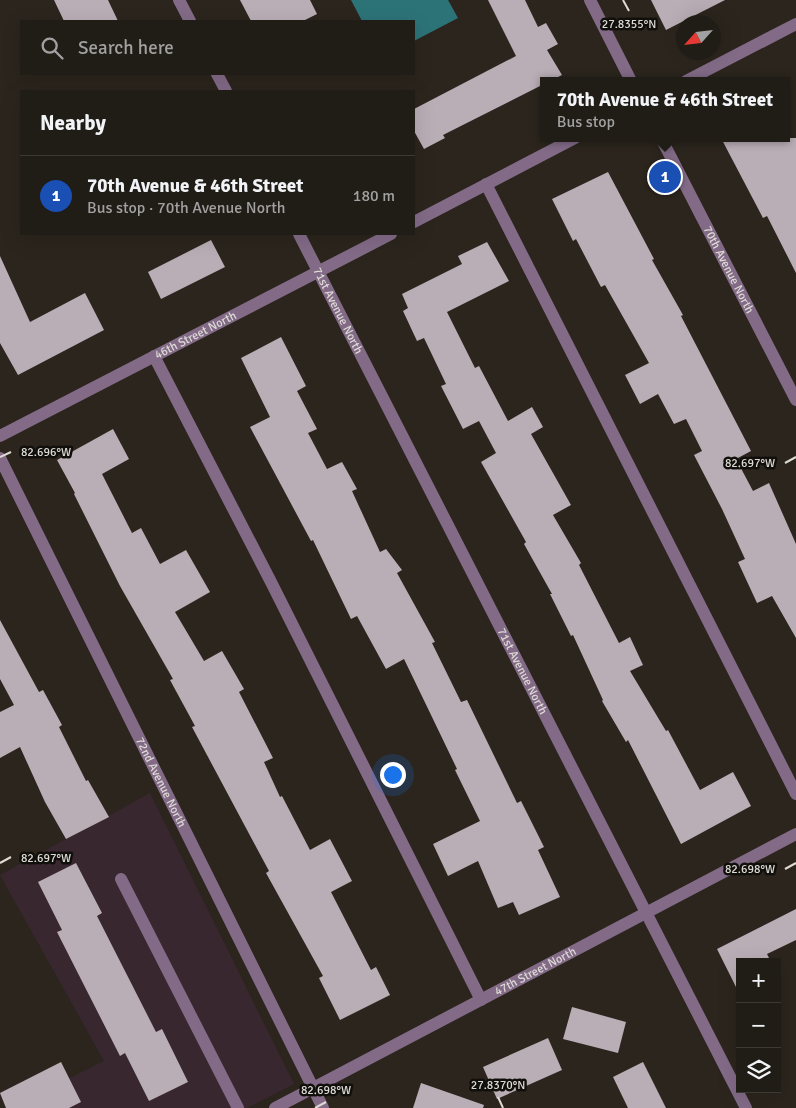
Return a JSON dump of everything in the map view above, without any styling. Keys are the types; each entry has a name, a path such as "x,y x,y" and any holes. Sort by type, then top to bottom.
{"street":[{"path":"179,0 189,20"},
{"path":"590,0 629,77"},
{"path":"694,77 796,24"},
{"path":"218,75 225,90"},
{"path":"415,221 567,142"},
{"name":"70th Avenue North","path":"663,142 796,400"},
{"path":"486,184 796,794"},
{"name":"71st Avenue North","path":"300,235 746,1108"},
{"name":"46th Street North","path":"0,436 389,235"},
{"path":"154,356 271,582 481,1000"},
{"name":"72nd Avenue North","path":"0,458 322,1108"},
{"name":"47th Street North","path":"275,1108 796,834"},
{"path":"121,879 238,1108"}],"shaded area":[{"path":"150,793 294,1084 247,1108 9,1108 104,1061 0,875"}],"water":[{"path":"351,0 448,0 458,18 415,40 415,20 361,20"}],"building":[{"path":"54,0 108,0 118,20 64,20"},
{"path":"240,0 310,0 317,14 305,20 250,20"},
{"path":"488,0 525,0 538,27 546,23 558,44 547,50 562,75 558,77 540,77 540,86 443,135 445,138 424,149 415,133 415,108 516,56"},
{"path":"651,0 725,0 696,15 676,15 676,25 666,30"},
{"path":"790,138 796,138 796,273 767,216 763,218 723,142 790,142"},
{"path":"608,172 654,259 652,260 683,315 681,316 751,451 736,459 753,491 769,483 796,544 796,638 772,596 757,603 738,562 745,559 694,455 702,451 686,419 674,424 658,394 640,404 625,375 649,363 605,285 601,287 576,239 573,241 552,199"},
{"path":"211,240 225,267 161,299 148,272"},
{"path":"487,242 509,281 447,312 475,368 479,366 508,421 532,407 543,427 531,434 571,505 553,515 581,563 579,565 619,643 630,637 643,665 630,671 666,731 668,730 700,790 733,772 751,806 681,844 628,740 626,742 602,701 573,635 571,636 550,594 552,594 524,544 526,542 481,462 496,453 479,421 463,429 441,386 446,384 424,338 417,341 403,311 408,308 402,294 462,264 458,256"},
{"path":"0,256 30,322 85,293 104,330 18,375 0,343"},
{"path":"281,337 306,386 297,391 317,429 308,433 327,469 342,462 357,489 352,491 380,552 386,549 402,570 397,573 435,642 432,643 461,702 467,700 517,803 521,801 544,847 538,850 560,897 519,915 513,902 498,908 478,861 448,876 433,844 480,821 404,659 386,669 357,616 351,619 313,540 311,541 250,427 270,417 241,358"},
{"path":"113,429 129,459 102,474 132,533 141,528 160,564 186,550 210,592 175,612 204,661 222,651 244,689 239,692 273,758 264,762 280,797 282,796 310,850 330,839 352,881 331,892 371,970 376,967 390,995 340,1020 319,978 323,976 266,873 269,871 192,727 195,726 170,680 173,679 120,586 57,460"},
{"path":"0,620 39,692 43,690 62,725 59,727 86,781 88,780 109,817 66,839 45,802 20,747 0,758 0,712 14,705 0,679"},
{"path":"76,863 102,913 97,916 156,1032 162,1029 188,1082 149,1101 125,1053 120,1056 57,932 62,930 38,882"},
{"path":"796,909 796,940 767,954 769,958 736,958 736,987 717,949"},
{"path":"572,1007 626,1022 618,1053 563,1039"},
{"path":"548,1038 562,1070 497,1099 483,1067"},
{"path":"61,1062 81,1102 69,1108 6,1108 0,1093"},
{"path":"643,1062 666,1108 628,1108 613,1077"},
{"path":"421,1083 484,1105 483,1108 413,1108"}],"place":[{"name":"70th Avenue & 46th Street","path":"665,177"}]}
